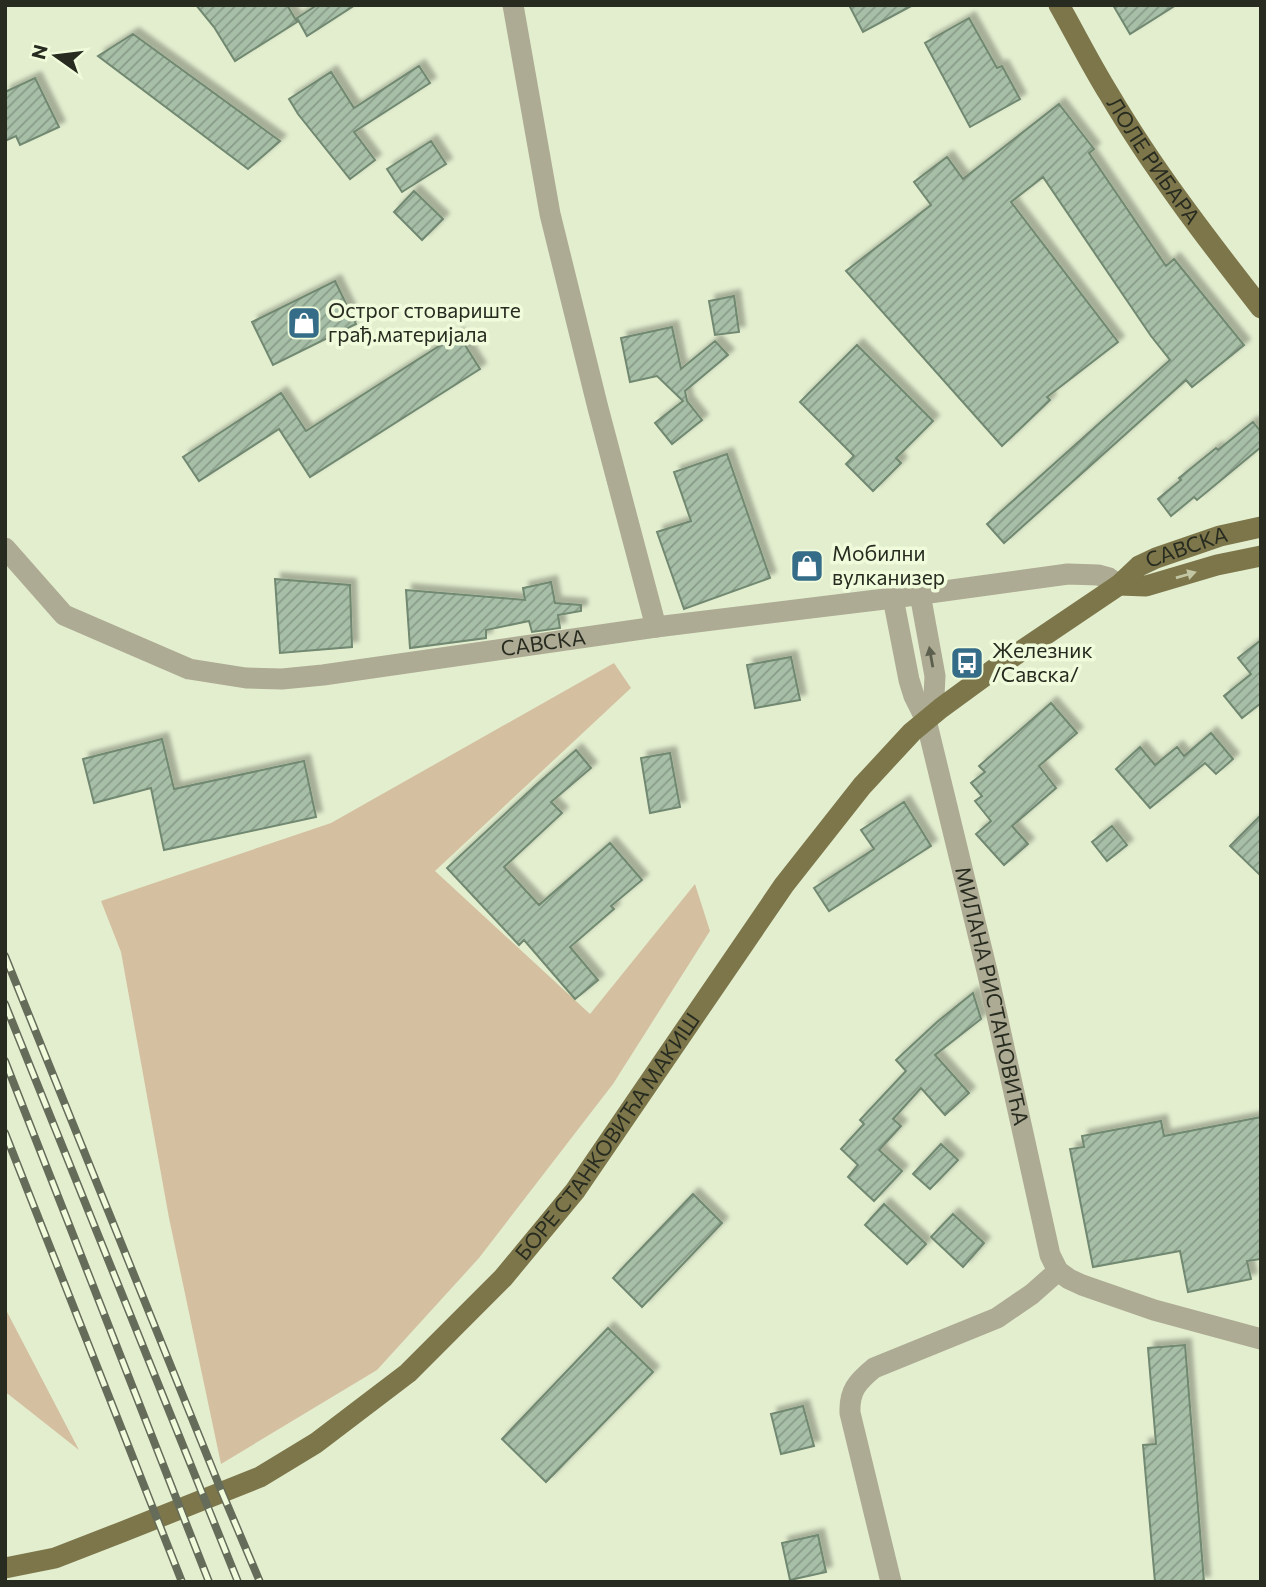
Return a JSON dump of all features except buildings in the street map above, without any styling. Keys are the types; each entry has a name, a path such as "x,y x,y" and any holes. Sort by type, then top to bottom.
{"main road":[{"name":"ЛОЛЕ РИБАРА","path":"1059,5 1109,95 1152,160 1203,233 1261,308"},
{"name":"САВСКА","path":"1119,585 1139,566 1156,558 1220,536 1261,527"},
{"name":"САВСКА","path":"1119,585 1146,586 1217,565 1261,556"},
{"name":"БОРЕ СТАНКОВИЋА МАКИШ","path":"5,1568 55,1558 260,1477 316,1443 408,1373 503,1278 575,1191 796,868 862,786 926,720 979,680 1119,585"}],"street":[{"path":"513,5 550,214 656,626"},
{"name":"САВСКА","path":"5,548 64,615 189,669 246,678 282,679 323,675 656,626 1068,574 1098,575 1119,585"},
{"name":"МИЛАНА РИСТАНОВИЋА","path":"920,594 935,676 934,696 926,720"},
{"name":"МИЛАНА РИСТАНОВИЋА","path":"894,598 909,680 926,720 988,975 1050,1255 1058,1271"},
{"path":"891,1582 849,1401 862,1377 874,1368 997,1318 1058,1271 1082,1285 1154,1310 1261,1339"}],"shaded area":[{"path":"614,663 631,688 435,871 590,1014 695,884 710,931 613,1084 479,1258 377,1370 221,1464 169,1218 121,952 101,901 331,823"},
{"path":"5,1308 79,1450 5,1393"}],"railway":[{"path":"5,956 260,1582"},
{"path":"5,1004 238,1582"},
{"path":"5,1061 209,1582"},
{"path":"5,1133 182,1582"}],"place":[{"name":"Острог стовариште грађ.материјала","path":"304,323"},
{"name":"Мобилни вулканизер","path":"807,566"},
{"name":"Железник /Савска/","path":"967,663"}]}
